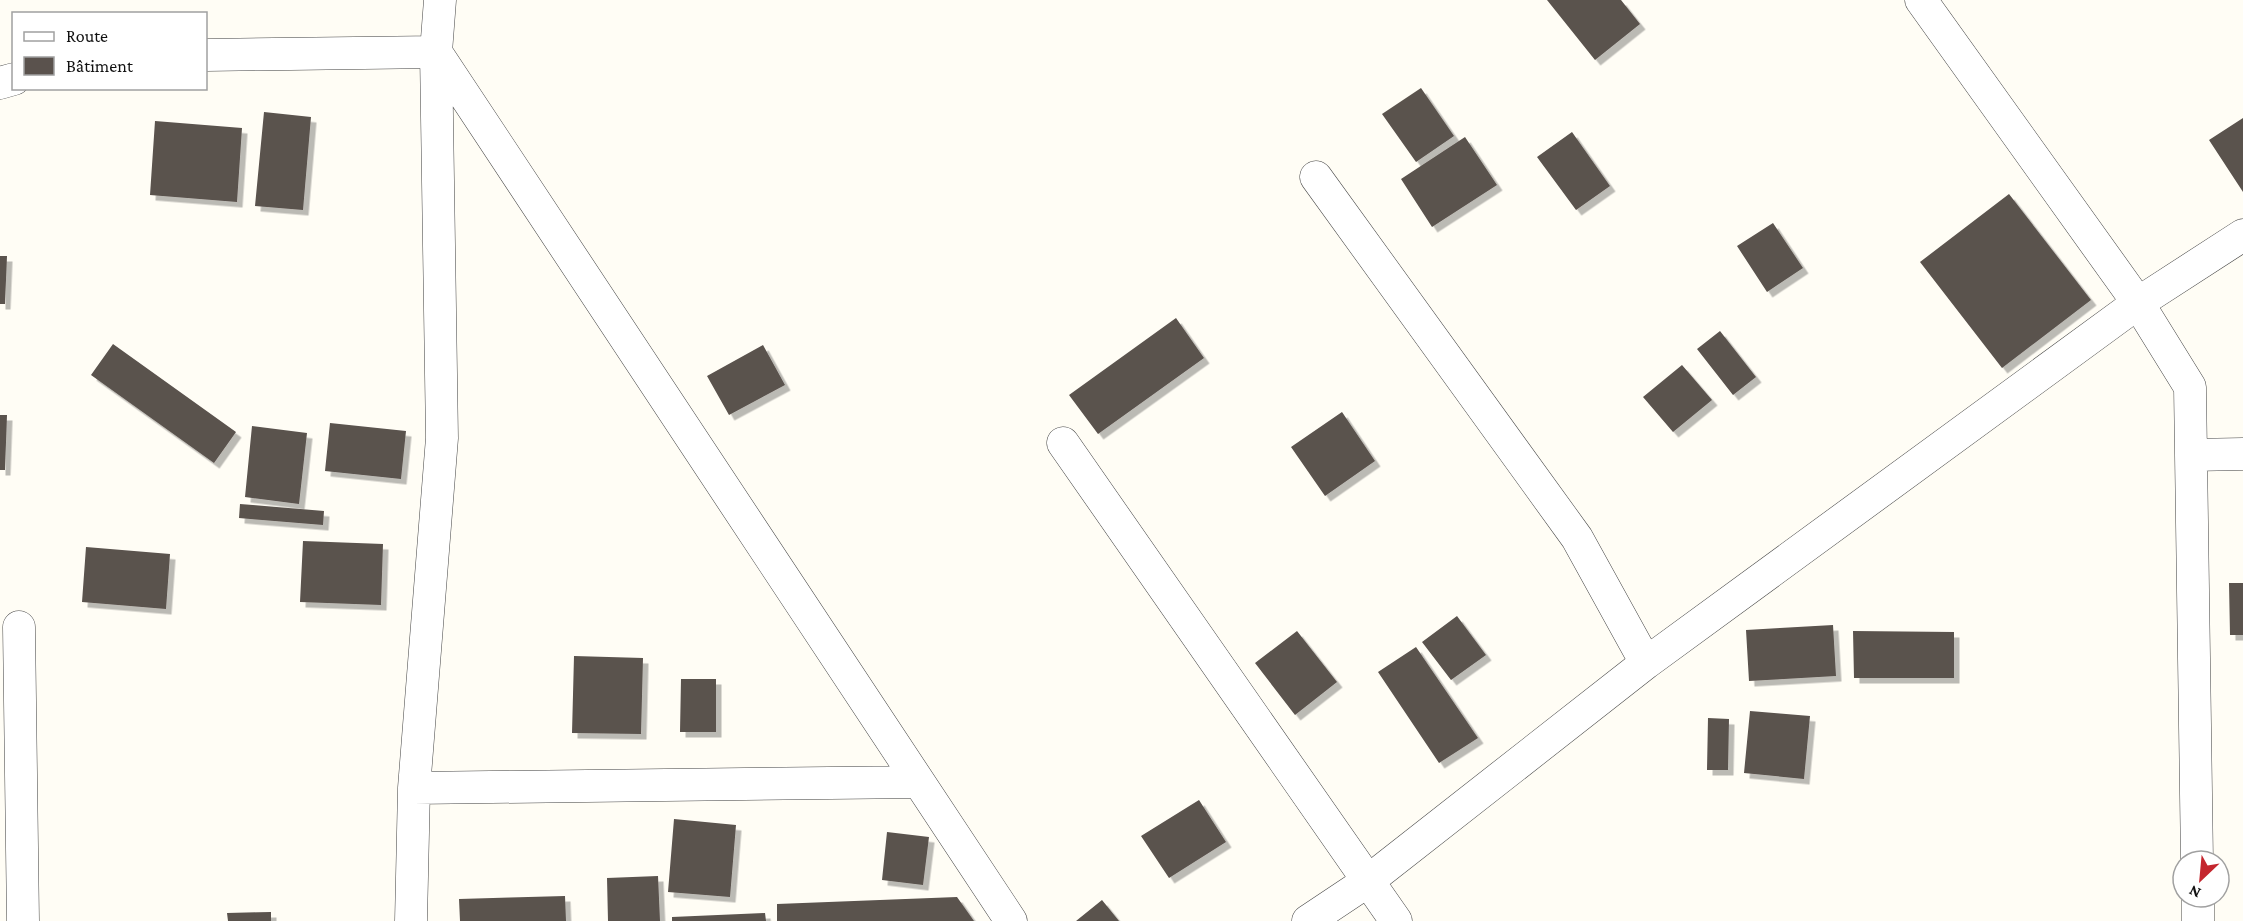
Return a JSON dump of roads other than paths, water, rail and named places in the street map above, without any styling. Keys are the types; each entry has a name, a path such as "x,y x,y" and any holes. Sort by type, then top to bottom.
{"street":[{"path":"411,921 414,788 442,438 436,52 440,0"},
{"path":"1921,0 2138,303 2190,387 2198,849"},
{"path":"207,55 436,52"},
{"path":"436,52 1011,921"},
{"path":"1316,177 1576,538 1646,663"},
{"path":"1308,921 1368,881 1646,663 2138,303 2243,235"},
{"path":"1063,443 1396,921"},
{"path":"2191,455 2243,454"},
{"path":"19,627 23,921"},
{"path":"414,788 920,782"}]}
